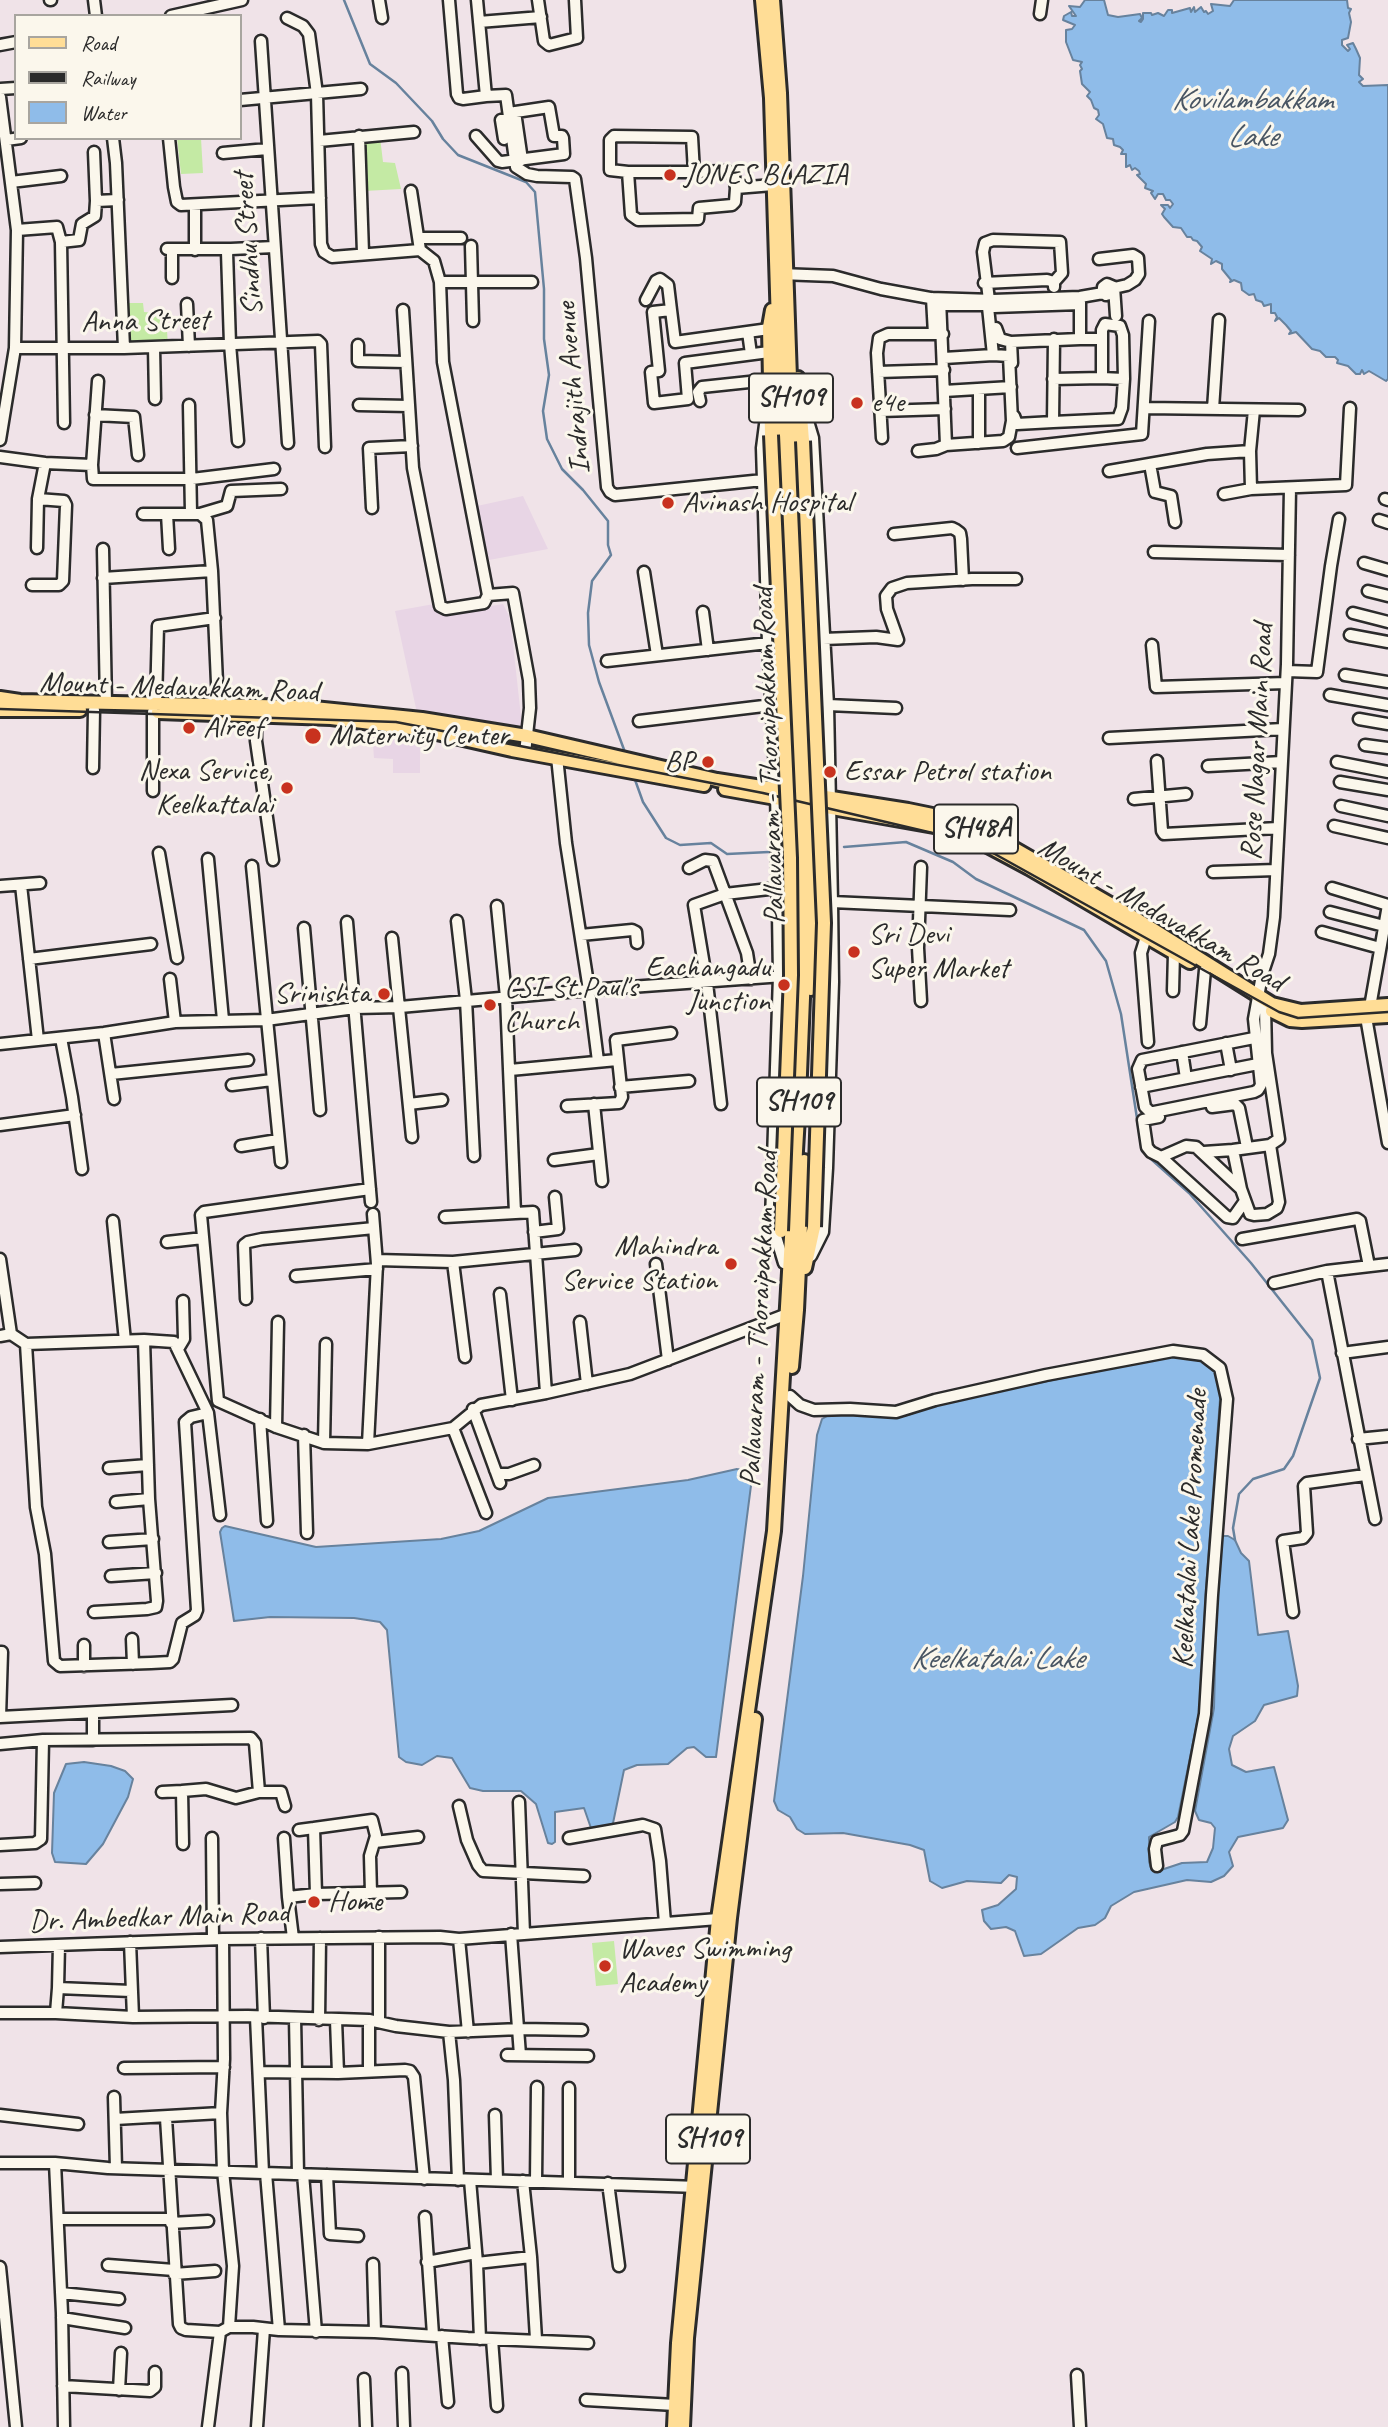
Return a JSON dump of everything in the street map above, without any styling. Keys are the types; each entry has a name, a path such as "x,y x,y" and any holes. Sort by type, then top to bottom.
{"main road":[{"name":"Pallavaram - Thoraipakkam Road","path":"674,2427 678,2343 780,1527 782,1452 813,958 773,186 771,98 762,0"},
{"name":"Pallavaram - Thoraipakkam Road","path":"773,0 780,93 779,277 788,295 803,799 803,975 790,1396 782,1452"},
{"path":"779,277 769,329 768,380 790,858 791,975 781,1231 792,1307"},
{"path":"788,295 803,442 824,923 814,1227 805,1269 792,1307"},
{"name":"Mount - Medavakkam Road","path":"0,698 331,718 419,729 525,753 611,761"},
{"name":"Mount - Medavakkam Road","path":"154,708 218,705 334,708 422,719 527,736 611,761 717,780 776,794"},
{"name":"Mount - Medavakkam Road","path":"0,710 100,706"},
{"name":"SH48A","path":"776,794 831,803 908,810 947,818 987,833 1138,920 1261,1002 1295,1011 1368,1012 1388,1016"},
{"name":"Mount - Medavakkam Road","path":"831,803 945,828 986,845 1261,1002"},
{"name":"SH48A","path":"1368,1012 1388,1005"},
{"name":"Pallavaram - Thoraipakkam Road","path":"683,2427 687,2338 718,1919 781,1474"}],"street":[{"path":"180,14 242,0"},
{"path":"379,0 382,18"},
{"path":"449,0 457,94 463,99 506,95 504,139"},
{"path":"477,0 486,96"},
{"path":"538,0 546,44 549,46 575,40 578,35 575,0"},
{"path":"1040,14 1042,0"},
{"path":"479,22 541,17"},
{"path":"287,18 303,26 309,34 317,94 321,244 324,252 332,257 420,250 434,261 440,282 443,362 488,595 484,603 446,609 440,606 413,468 403,310"},
{"name":"Sindhu Street","path":"261,41 288,443"},
{"path":"242,100 361,89"},
{"path":"0,97 17,230 15,353 0,440"},
{"path":"476,136 498,161 561,155 565,150 562,136 554,136 549,107 507,115"},
{"path":"507,115 518,160"},
{"path":"319,141 414,132"},
{"path":"359,136 363,253"},
{"path":"628,172 631,215 638,220 698,219 699,208 732,205 735,202 734,176 727,171 694,172 628,172 610,170 609,145 614,136 692,137 694,172"},
{"path":"6,140 14,139"},
{"path":"113,140 124,348"},
{"path":"169,140 174,187 177,202 181,205 320,198"},
{"path":"223,153 268,149"},
{"path":"61,242 79,240 82,224 95,215 94,152"},
{"name":"Indrajith Avenue","path":"518,160 519,170 527,174 575,179 607,486 610,492 615,495 763,480"},
{"path":"11,182 61,176"},
{"path":"736,188 773,186"},
{"path":"411,191 420,250"},
{"path":"96,201 118,200"},
{"path":"195,205 195,250"},
{"path":"17,230 57,227 61,242 64,423"},
{"path":"419,238 461,239"},
{"path":"986,283 1054,282 1062,273 1060,242 993,240 985,243 983,252 986,283 1000,339 1011,342 1102,339"},
{"path":"471,246 473,321"},
{"path":"172,278 169,249 274,247"},
{"path":"231,249 227,252 230,345 238,441"},
{"path":"938,300 1080,300 1127,285 1139,274 1138,258 1133,256 1099,259"},
{"path":"779,277 833,276 938,300 984,305 988,307 993,355"},
{"path":"646,300 656,281 660,279 668,285 675,342"},
{"path":"440,282 532,282"},
{"path":"1054,282 1056,298"},
{"path":"1110,291 1116,316"},
{"path":"992,302 1056,298 1080,300"},
{"path":"938,300 938,334 944,358 946,445"},
{"path":"1080,300 1080,340"},
{"path":"187,304 189,346"},
{"path":"671,310 653,312 659,371 650,372 654,403 688,399 685,363 769,352"},
{"path":"1213,409 1219,320"},
{"path":"1017,448 1142,434 1149,321"},
{"path":"1011,342 1015,424 1118,419 1122,408 1124,379 1123,335 1120,326 1103,326 1102,378"},
{"path":"656,344 769,329"},
{"path":"748,332 751,354"},
{"path":"882,439 877,353 879,338 888,334 938,334"},
{"path":"1053,422 1054,339"},
{"name":"Anna Street","path":"0,358 15,353 63,349 318,341 321,344 325,447"},
{"path":"358,345 358,361 406,362"},
{"path":"154,347 155,399"},
{"path":"918,451 936,450 946,445 1003,441 1009,437 1012,421 1009,356 944,358"},
{"path":"878,372 944,370"},
{"path":"1053,379 1124,379"},
{"path":"700,401 698,392 702,387 768,380"},
{"path":"98,381 93,479 192,479 274,468"},
{"path":"944,391 1011,387"},
{"path":"799,389 813,438 828,705 832,902 832,989 823,1232 805,1269"},
{"path":"979,389 979,443"},
{"path":"769,396 762,448 776,794 779,976 771,1220 784,1263"},
{"path":"189,405 196,514"},
{"path":"359,405 409,406"},
{"path":"1144,408 1299,410"},
{"path":"1224,494 1251,489 1346,485 1350,408"},
{"path":"880,411 945,409"},
{"path":"1251,489 1250,451 1254,410"},
{"path":"96,415 134,417 138,455"},
{"path":"372,508 369,447 412,446"},
{"path":"1110,471 1207,454 1250,451"},
{"path":"0,457 92,466"},
{"path":"37,548 38,499 45,463"},
{"path":"1150,464 1155,492 1171,496 1175,522"},
{"name":"Rose Nagar Main Road","path":"1261,1002 1262,975 1269,954 1276,870 1287,671 1290,488"},
{"path":"143,514 196,514 227,506 231,491 281,489"},
{"path":"32,585 59,585 63,581 66,505 64,501 38,499"},
{"path":"167,514 169,549"},
{"path":"196,514 207,520 215,618 218,705"},
{"path":"1287,671 1317,672 1339,519"},
{"path":"894,534 952,528 956,530 960,533 962,580"},
{"path":"93,768 100,706 103,549"},
{"path":"1154,552 1289,555"},
{"path":"1364,563 1388,570"},
{"path":"103,578 212,570"},
{"path":"644,572 657,655"},
{"path":"824,639 876,637 898,640 887,609 887,596 892,588 908,583 1016,579"},
{"path":"1368,591 1388,596"},
{"path":"488,595 513,593 529,680 530,708 525,753"},
{"path":"703,612 708,650"},
{"path":"1353,613 1388,622"},
{"path":"153,791 158,626 215,618"},
{"path":"1350,635 1388,642"},
{"path":"607,661 768,643"},
{"path":"1152,645 1156,687 1286,683"},
{"path":"1345,675 1388,682"},
{"path":"1330,695 1388,705"},
{"path":"639,721 772,705"},
{"path":"828,705 896,708"},
{"path":"256,715 256,741 273,860"},
{"path":"1359,719 1388,724"},
{"path":"1109,738 1283,729"},
{"path":"1365,745 1388,748"},
{"path":"557,757 566,843 598,1061"},
{"path":"1157,761 1164,834 1278,828"},
{"path":"1208,766 1282,762"},
{"path":"1336,762 1388,772"},
{"path":"1340,782 1388,790"},
{"path":"1134,799 1186,794"},
{"path":"1340,806 1388,816"},
{"path":"1334,826 1388,838"},
{"path":"159,853 177,958"},
{"path":"208,859 223,1020"},
{"path":"689,868 705,860 712,861 747,953 751,979"},
{"path":"252,866 281,1162"},
{"path":"920,1001 918,948 921,867"},
{"path":"1213,872 1276,870"},
{"path":"0,886 40,883"},
{"path":"20,885 38,1040"},
{"path":"721,1104 707,983 694,905 725,894 778,888"},
{"path":"1332,888 1388,905 1368,1012 1388,1143"},
{"path":"832,902 1010,910"},
{"path":"497,906 506,997 515,1213"},
{"path":"1330,912 1384,926"},
{"path":"457,921 466,1000 474,1156"},
{"path":"347,922 371,1202"},
{"path":"304,928 320,1110"},
{"path":"581,934 632,930 636,932 637,943"},
{"path":"1322,932 1380,948"},
{"path":"1146,937 1141,953 1148,1042"},
{"path":"391,938 412,1137"},
{"path":"29,959 151,944"},
{"path":"1173,991 1174,953"},
{"path":"1200,1024 1205,971"},
{"path":"0,1044 175,1022 266,1020 355,1008 400,1007 803,975"},
{"path":"170,979 175,1022"},
{"path":"1254,1038 1142,1060 1138,1069 1145,1107 1154,1112 1258,1090 1261,1085 1254,1019 1261,1002"},
{"path":"1204,1152 1269,1145 1279,1139 1261,1002"},
{"path":"104,1033 114,1099"},
{"path":"567,1106 619,1104 622,1097 616,1043 619,1039 671,1033"},
{"path":"61,1038 82,1169"},
{"path":"1226,1043 1231,1070"},
{"path":"1182,1052 1186,1078"},
{"path":"111,1074 248,1060"},
{"path":"510,1070 617,1060"},
{"path":"1141,1087 1258,1064"},
{"path":"1376,1075 1388,1074"},
{"path":"232,1085 272,1080"},
{"path":"620,1087 689,1081"},
{"path":"408,1104 442,1100"},
{"path":"594,1104 603,1181"},
{"path":"1245,1201 1233,1218 1227,1217 1161,1157 1151,1152 1147,1147 1143,1120 1235,1104 1239,1108 1247,1147"},
{"path":"0,1125 75,1115"},
{"path":"241,1146 278,1140"},
{"path":"1161,1157 1191,1145 1204,1152 1241,1189"},
{"path":"1233,1150 1241,1189 1250,1214 1254,1215 1277,1209 1279,1202 1269,1145"},
{"path":"555,1160 599,1154"},
{"path":"218,1401 201,1215 204,1212 370,1189"},
{"path":"534,1232 558,1229 555,1197"},
{"path":"445,1217 533,1212 547,1393"},
{"path":"368,1444 377,1265 373,1214"},
{"path":"1242,1238 1357,1219 1360,1221 1369,1266"},
{"path":"113,1221 125,1341"},
{"path":"246,1298 244,1245 248,1242 374,1228"},
{"path":"167,1242 202,1238"},
{"path":"296,1276 377,1265 453,1262 575,1250"},
{"path":"0,1259 11,1334"},
{"path":"453,1262 464,1357"},
{"path":"656,1264 668,1360"},
{"path":"1274,1283 1327,1271 1388,1264"},
{"path":"1327,1271 1375,1520"},
{"path":"500,1294 512,1400"},
{"path":"178,1349 184,1339 184,1301"},
{"path":"198,1392 276,1427 324,1443 368,1444 453,1428 481,1405 633,1373 792,1307"},
{"path":"276,1427 278,1322"},
{"path":"580,1322 587,1384"},
{"path":"0,1336 11,1334 26,1344 144,1340 174,1342 208,1413 220,1515"},
{"path":"94,1612 156,1607 156,1573 149,1499 144,1340"},
{"path":"26,1344 36,1507 45,1554 54,1661 60,1666 170,1662 173,1659 182,1623 195,1615 197,1610 185,1422 191,1417 208,1413"},
{"path":"324,1443 326,1344"},
{"path":"1342,1353 1388,1347"},
{"name":"Keelkatalai Lake Promenade","path":"790,1396 800,1405 814,1410 896,1412 961,1394 1174,1351 1203,1355 1220,1368 1227,1399 1205,1714 1183,1831 1180,1835 1157,1841 1157,1866"},
{"path":"473,1409 500,1483"},
{"path":"260,1419 267,1521"},
{"path":"453,1428 486,1513"},
{"path":"304,1435 307,1533"},
{"path":"1358,1439 1388,1436"},
{"path":"109,1468 148,1465"},
{"path":"495,1470 503,1475 534,1465"},
{"path":"1293,1612 1283,1541 1303,1538 1307,1533 1304,1486 1307,1483 1365,1475"},
{"path":"116,1502 149,1499"},
{"path":"109,1542 153,1539"},
{"path":"111,1576 156,1573"},
{"path":"132,1639 133,1664"},
{"path":"84,1645 84,1666"},
{"path":"1,1652 0,1717 232,1705"},
{"path":"93,1713 93,1740"},
{"path":"0,1744 43,1740 251,1738 255,1743 259,1792"},
{"path":"0,1845 35,1843 41,1839 43,1740"},
{"path":"162,1792 206,1789 236,1798 259,1792 281,1792 285,1806"},
{"path":"182,1791 183,1844"},
{"path":"519,1802 524,1934"},
{"path":"459,1806 467,1840 478,1866 483,1871 584,1876"},
{"path":"299,1830 370,1819 374,1822 376,1842 370,1856 371,1893"},
{"path":"569,1838 643,1825 655,1829 665,1923"},
{"path":"314,1828 316,1894"},
{"path":"376,1842 418,1837"},
{"path":"208,2427 233,2266 223,2171 221,2113 224,2016 212,1838"},
{"path":"284,1838 293,1938"},
{"path":"0,1884 35,1883"},
{"path":"288,1897 401,1892"},
{"name":"Dr. Ambedkar Main Road","path":"0,1947 261,1938 458,1939 718,1919"},
{"path":"511,1934 520,2055"},
{"path":"369,2071 379,1937"},
{"path":"261,1938 258,2072 264,2173 279,2330"},
{"path":"319,2020 320,1938"},
{"path":"458,1939 468,2032"},
{"path":"130,1942 133,2017"},
{"path":"56,2013 59,1945"},
{"path":"58,1988 131,1991"},
{"path":"0,2013 374,2021 449,2032 582,2030"},
{"path":"295,2018 300,2174 316,2332"},
{"path":"336,2020 338,2073"},
{"path":"449,2032 458,2180"},
{"path":"507,2055 588,2056"},
{"path":"124,2068 224,2067"},
{"path":"258,2072 410,2071 414,2077 424,2179"},
{"path":"536,2182 537,2087"},
{"path":"569,2088 569,2183"},
{"path":"114,2097 116,2168"},
{"path":"115,2119 221,2113"},
{"path":"0,2115 78,2124"},
{"path":"495,2115 497,2180"},
{"path":"166,2118 174,2272 181,2328 375,2332 480,2339 536,2339 566,2344 588,2343"},
{"path":"0,2163 698,2187"},
{"path":"55,2163 64,2427"},
{"path":"327,2175 330,2234 358,2236"},
{"path":"470,2180 480,2339"},
{"path":"523,2181 536,2339"},
{"path":"608,2183 619,2266"},
{"path":"425,2217 427,2262 448,2402"},
{"path":"58,2219 208,2221"},
{"path":"427,2262 531,2257"},
{"path":"373,2264 375,2332"},
{"path":"108,2265 174,2272 215,2271"},
{"path":"0,2267 16,2427"},
{"path":"61,2293 119,2299"},
{"path":"62,2318 125,2328"},
{"path":"257,2427 264,2329"},
{"path":"492,2339 497,2406"},
{"path":"119,2390 121,2353"},
{"path":"63,2386 144,2391 153,2389 155,2372"},
{"path":"402,2374 404,2427"},
{"path":"1077,2375 1080,2427"},
{"path":"364,2379 366,2427"},
{"path":"586,2400 675,2405"}],"shaded area":[{"path":"523,496 548,549 489,560 477,506"},
{"path":"434,604 440,615 503,604 509,616 522,726 417,713 395,611"},
{"path":"372,729 420,734 420,773 393,773 393,759 374,758"}],"green space":[{"path":"380,137 383,162 395,163 401,189 364,191 362,139"},
{"path":"177,140 201,140 203,173 181,174"},
{"path":"123,303 143,303 144,312 166,314 168,347 125,347"},
{"name":"Waves Swimming Academy","path":"614,1941 618,1984 596,1986 592,1943"}],"water":[{"name":"Kovilambakkam Lake","path":"1085,0 1104,0 1108,15 1118,17 1140,14 1141,22 1143,19 1143,13 1158,13 1164,16 1168,10 1172,10 1172,13 1190,8 1191,12 1194,7 1195,12 1201,7 1208,14 1213,11 1211,4 1230,6 1234,0 1347,0 1348,8 1351,9 1351,22 1348,38 1342,40 1342,45 1348,51 1350,49 1347,45 1353,43 1356,49 1360,58 1359,75 1363,79 1359,82 1363,86 1388,85 1386,381 1369,371 1364,374 1362,370 1360,374 1356,374 1348,366 1337,363 1335,357 1326,357 1320,351 1312,349 1296,332 1289,334 1291,331 1279,318 1275,321 1277,317 1275,313 1271,313 1271,304 1264,306 1256,300 1254,294 1249,295 1242,290 1241,283 1234,280 1230,282 1222,264 1216,261 1211,264 1212,259 1200,251 1202,247 1197,241 1187,237 1181,228 1173,227 1164,217 1162,214 1165,209 1161,205 1168,205 1170,208 1173,204 1166,200 1163,194 1158,194 1155,199 1151,193 1153,191 1145,188 1146,184 1137,175 1140,174 1139,171 1135,168 1132,170 1130,165 1126,167 1126,154 1121,154 1123,150 1114,145 1113,139 1107,138 1103,124 1096,119 1098,110 1087,96 1090,92 1082,84 1082,62 1073,60 1066,42 1066,30 1075,25 1063,20 1064,16 1071,12 1072,16 1076,16 1069,6 1080,7"},
{"name":"Keelkatalai Lake","path":"1171,1356 1206,1363 1217,1371 1221,1385 1200,1708 1178,1817 1175,1822 1149,1837 1149,1862 1152,1870 1158,1871 1182,1863 1207,1862 1213,1848 1215,1828 1211,1823 1199,1820 1195,1811 1214,1708 1218,1556 1222,1536 1235,1540 1241,1553 1249,1561 1258,1635 1288,1631 1298,1686 1297,1696 1264,1705 1255,1721 1233,1736 1229,1749 1232,1765 1246,1772 1274,1767 1288,1820 1283,1828 1238,1837 1229,1852 1233,1866 1224,1876 1211,1882 1187,1880 1134,1892 1111,1906 1105,1918 1095,1925 1078,1928 1041,1954 1024,1956 1015,1931 1006,1927 991,1929 984,1921 982,1910 998,1905 1016,1889 1017,1877 1009,1875 1001,1883 967,1881 942,1888 930,1881 924,1850 843,1833 805,1834 797,1829 790,1817 778,1810 774,1801 803,1576 817,1435 822,1419 829,1415 846,1412 893,1417 908,1415 939,1403"},
{"path":"737,1469 753,1470 716,1757 706,1757 694,1747 687,1748 668,1764 637,1765 624,1770 612,1828 592,1831 584,1808 555,1812 555,1842 548,1843 536,1804 521,1791 483,1791 470,1788 452,1758 437,1756 422,1765 406,1762 399,1757 387,1630 380,1622 354,1618 270,1617 234,1621 220,1532 225,1526 316,1547 441,1539 479,1531 548,1498 688,1480"},
{"path":"84,1762 125,1771 133,1779 128,1797 103,1844 86,1864 55,1862 52,1853 54,1793 66,1764"}],"waterway":[{"path":"344,0 370,64 396,83 432,121 443,139 458,155 526,182 535,192 544,289 544,339 549,375 543,411 547,439 562,469 608,521 608,545 611,555 592,581 588,613 589,645 599,682 626,755"},
{"path":"634,777 643,802 666,838 680,845 711,843 727,854 769,852"},
{"path":"844,847 906,842 953,862 976,879 1084,930 1106,961 1121,1014 1142,1151 1189,1193 1251,1263 1312,1340 1320,1378 1293,1456 1284,1469 1253,1479 1239,1494 1233,1528 1235,1540"}],"railway":[{"path":"0,709 396,722 763,793 975,843 1279,1012 1298,1018 1388,1012"}],"place":[{"name":"JONES BLAZIA","path":"670,175"},
{"name":"e4e","path":"857,403"},
{"name":"Avinash Hospital","path":"668,503"},
{"name":"Alreef","path":"189,728"},
{"name":"Maternity Center","path":"313,736"},
{"name":"BP","path":"708,762"},
{"name":"Essar Petrol station","path":"830,772"},
{"name":"Nexa Service, Keelkattalai","path":"287,788"},
{"name":"Sri Devi Super Market","path":"854,952"},
{"name":"Eachangadu Junction","path":"784,985"},
{"name":"Srinishta","path":"384,994"},
{"name":"CSI St.Paul's Church","path":"490,1005"},
{"name":"Mahindra Service Station","path":"731,1264"},
{"name":"Home","path":"314,1902"},
{"name":"Waves Swimming Academy","path":"605,1966"}]}
